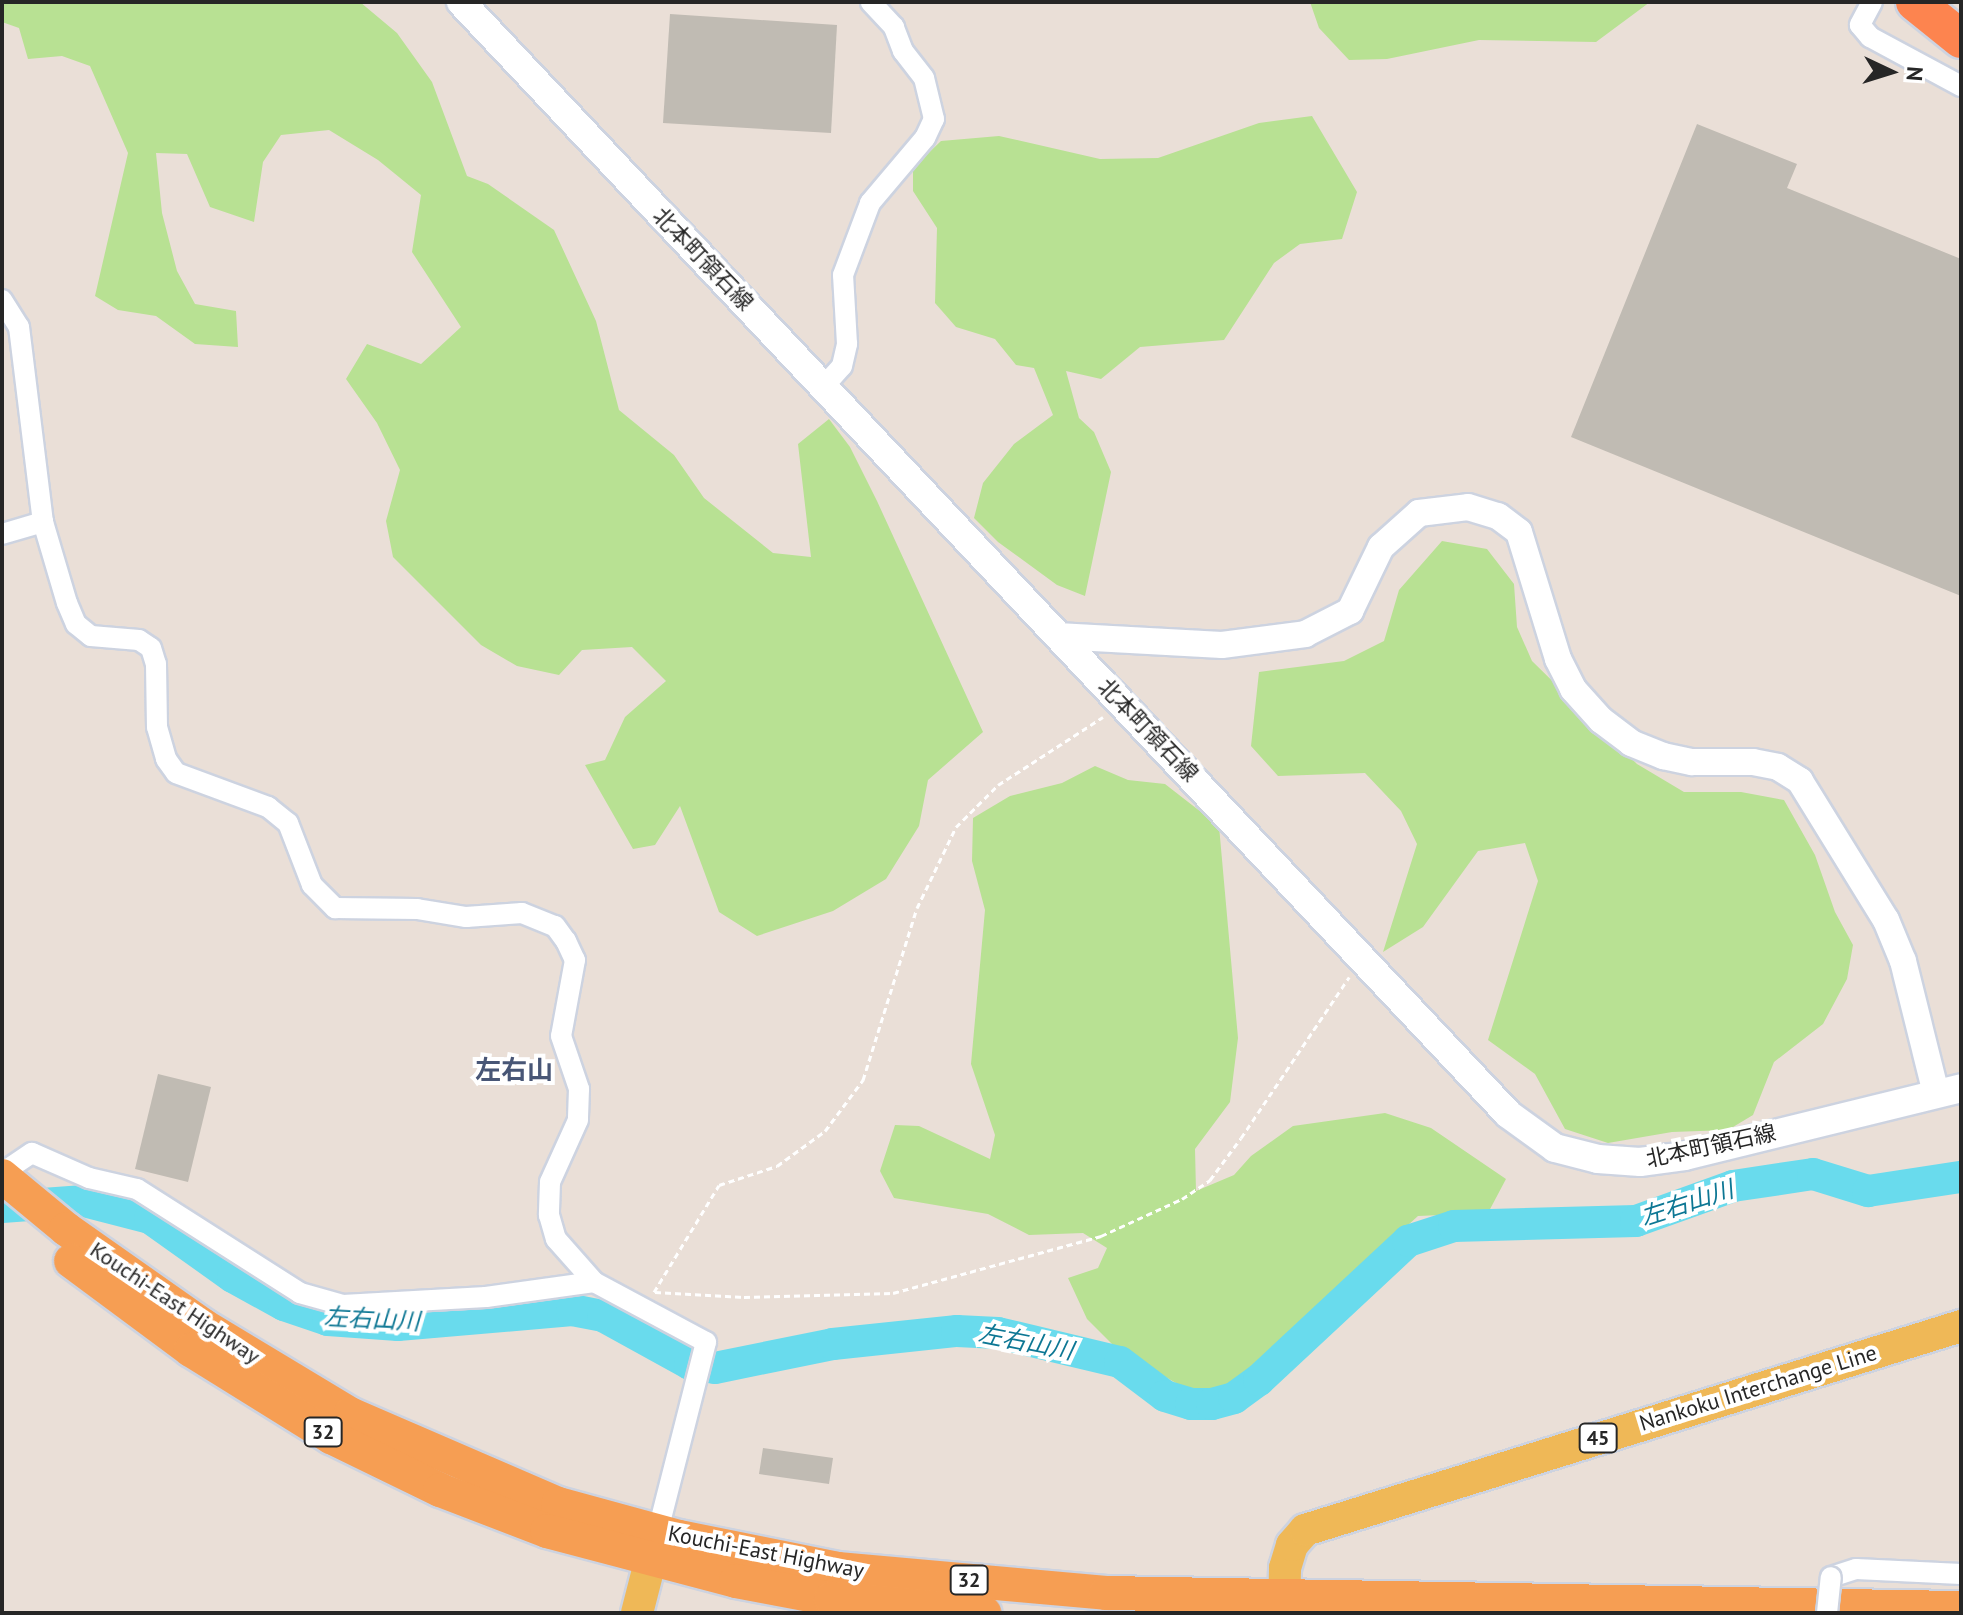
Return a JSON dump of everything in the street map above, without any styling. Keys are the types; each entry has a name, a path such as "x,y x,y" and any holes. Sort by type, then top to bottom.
{"highway":[{"path":"1915,2 1961,39"},
{"path":"1949,2 1961,9"},
{"name":"Kouchi-East Highway","path":"7,1187 204,1326 350,1414 654,1546 831,1599 984,1613"},
{"name":"Kouchi-East Highway","path":"7,1187 32,1232 191,1350 331,1437 467,1500 547,1531 838,1569 1284,1605 1961,1608"}],"main road":[{"name":"北本町領石線","path":"461,2 825,385 1508,1114 1555,1148 1598,1159 1640,1162 1685,1156 1948,1090"},
{"name":"Nankoku Interchange Line","path":"1284,1605 1292,1545 1305,1530 1961,1326"},
{"path":"637,1613 654,1546"}],"street":[{"path":"825,385 842,366 847,344 843,275 870,203 925,138 934,119 924,78 903,51 894,27 871,2"},
{"path":"1868,9 1860,25 1870,37 1961,86"},
{"path":"2,300 19,327 43,522 76,624 91,636 139,640 151,648 156,664 157,727 166,759 189,779 268,807 288,823 321,899 335,908 417,909 466,917 522,913 555,926 566,941 575,960 561,1036 575,1070 578,1120 550,1182 549,1215 556,1239 594,1282 643,1312 697,1334 706,1342 706,1354 654,1546"},
{"path":"1057,636 1222,645 1305,634 1350,611 1381,547 1419,513 1468,507 1498,516 1519,532 1558,659 1573,689 1601,720 1631,743 1663,756 1692,762 1753,762 1778,767 1800,781 1886,920 1948,1090"},
{"path":"2,534 43,522"},
{"path":"7,1187 32,1153 89,1178 137,1189 300,1293 343,1305 486,1297 594,1282"},
{"path":"1827,1613 1831,1577 1856,1569 1961,1574"}],"path":[{"path":"1122,703 998,785 956,827 917,908 863,1080 825,1131 777,1166 719,1185 655,1292 731,1297 893,1293 1101,1236 1182,1199 1210,1180 1363,958"}],"green space":[{"path":"2,2 360,2 397,33 432,82 467,176 488,184 554,230 596,321 619,410 674,455 704,498 773,553 811,557 798,444 829,419 850,447 877,501 983,732 928,780 919,826 886,879 833,911 757,936 719,912 680,806 655,845 633,849 585,765 605,760 625,717 666,681 632,647 582,650 559,675 517,666 481,645 393,557 386,521 400,470 377,423 346,379 367,344 421,364 461,327 412,252 421,195 378,160 329,130 281,135 263,162 254,222 210,207 187,154 156,153 162,213 177,271 195,304 236,311 238,347 195,344 156,316 118,310 95,296 128,153 90,66 62,56 28,59 19,28 2,22"},
{"path":"1310,2 1650,2 1596,42 1479,40 1387,59 1349,60 1319,28"},
{"path":"1312,116 1357,192 1342,239 1300,244 1274,263 1224,340 1140,347 1101,379 1066,371 1079,418 1094,432 1111,472 1085,596 1057,585 998,542 974,518 983,483 1014,444 1053,415 1034,368 1016,365 995,339 956,327 935,303 937,228 913,191 913,168 941,141 999,136 1100,159 1158,158 1259,123"},
{"path":"1442,541 1487,549 1514,584 1517,627 1532,661 1637,764 1684,792 1741,792 1784,800 1815,855 1835,912 1853,945 1847,979 1823,1024 1774,1062 1753,1115 1728,1130 1672,1132 1608,1143 1565,1129 1535,1074 1488,1040 1538,881 1525,843 1478,851 1423,927 1383,952 1417,844 1401,811 1365,773 1278,776 1251,746 1259,672 1344,661 1384,641 1399,590"},
{"path":"1095,766 1128,780 1165,784 1219,826 1238,1038 1230,1102 1195,1149 1196,1191 1234,1175 1251,1156 1293,1126 1385,1113 1431,1128 1506,1179 1488,1213 1418,1216 1229,1387 1193,1393 1116,1348 1087,1319 1068,1278 1098,1268 1107,1248 1083,1233 1029,1235 988,1214 894,1198 880,1171 895,1125 919,1126 990,1159 995,1135 971,1064 985,910 972,861 973,818 1010,796 1062,783"}],"building":[{"path":"670,14 837,25 831,133 663,123"},
{"path":"1697,124 1797,164 1787,188 1961,259 1961,596 1571,437"},
{"path":"158,1074 211,1087 188,1182 135,1169"},
{"path":"763,1448 833,1458 829,1484 759,1474"}],"waterway":[{"name":"左右山川","path":"2,1207 84,1201 150,1218 233,1277 284,1305 328,1320 398,1325 572,1310 603,1316 690,1364 715,1368 833,1344 957,1331 998,1333 1120,1362 1165,1396 1191,1404 1212,1404 1234,1398 1259,1380 1408,1241 1454,1226 1636,1221 1733,1186 1813,1174 1868,1191 1961,1177"}],"district":[{"name":"左右山","path":"514,1070"}]}
